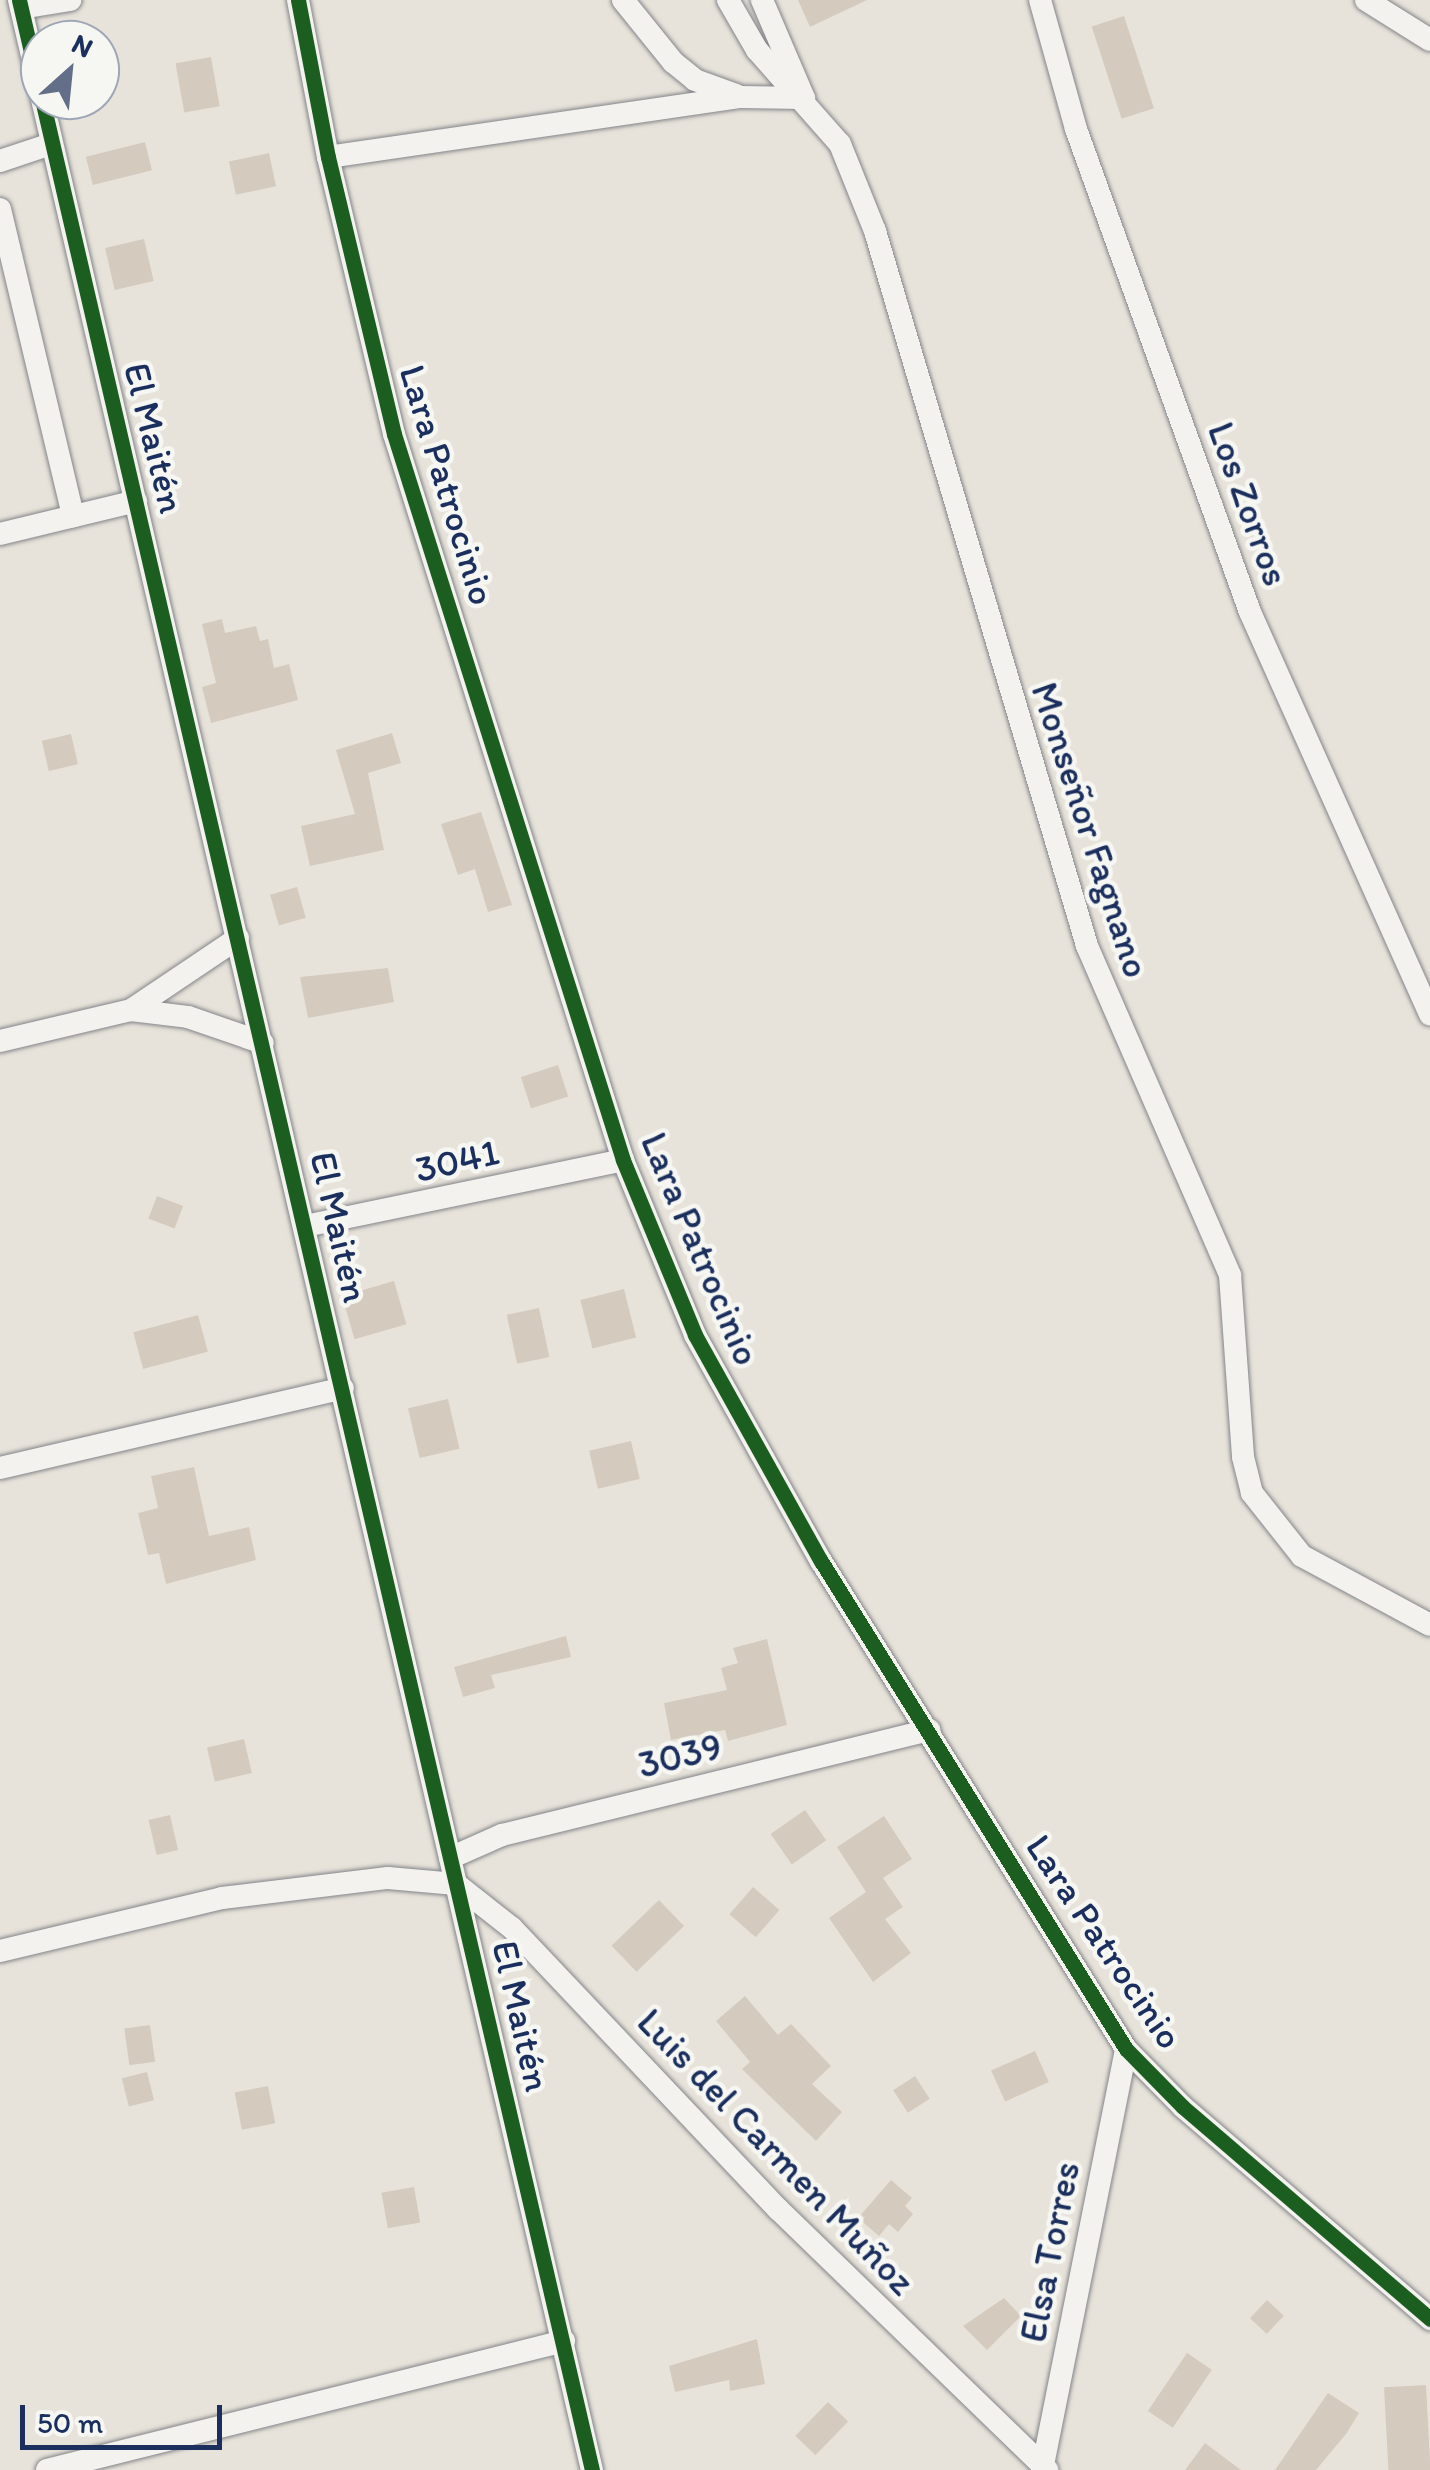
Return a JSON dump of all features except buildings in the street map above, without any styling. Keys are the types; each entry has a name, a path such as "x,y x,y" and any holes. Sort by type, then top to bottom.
{"street":[{"path":"20,4 70,0"},
{"name":"Lara Patrocinio","path":"298,0 328,158 394,434 623,1160 695,1335 821,1561 1126,2049 1183,2107 1430,2320"},
{"path":"623,0 695,80 741,96"},
{"name":"Monseñor Fagnano","path":"728,0 758,50 804,98 840,144 875,231 1087,946 1230,1275 1243,1457 1252,1494 1302,1556 1430,1624"},
{"path":"328,158 741,96 804,98 762,0"},
{"name":"Los Zorros","path":"1040,0 1076,129 1250,612 1430,1016"},
{"path":"1366,0 1430,40"},
{"path":"1405,0 1405,25"},
{"name":"El Maitén","path":"20,4 48,145 306,1226 592,2470"},
{"path":"0,161 48,145"},
{"path":"0,209 73,516"},
{"path":"0,534 136,501"},
{"path":"131,1010 238,938"},
{"path":"0,1041 131,1010 188,1017 262,1044"},
{"name":"3041","path":"306,1226 623,1160"},
{"path":"0,1468 343,1388"},
{"name":"3039","path":"450,1858 502,1835 929,1730"},
{"path":"0,1951 222,1898 388,1878 456,1884"},
{"name":"Luis del Carmen Muñoz","path":"456,1884 512,1928 778,2208 1044,2469"},
{"name":"Elsa Torres","path":"1044,2469 1126,2049"},
{"path":"54,2469 564,2341"}],"cycle path":[{"path":"19,0 592,2470"},
{"path":"298,0 328,157 394,434 623,1160 695,1335 821,1561 1126,2049 1183,2107 1430,2319"}]}
